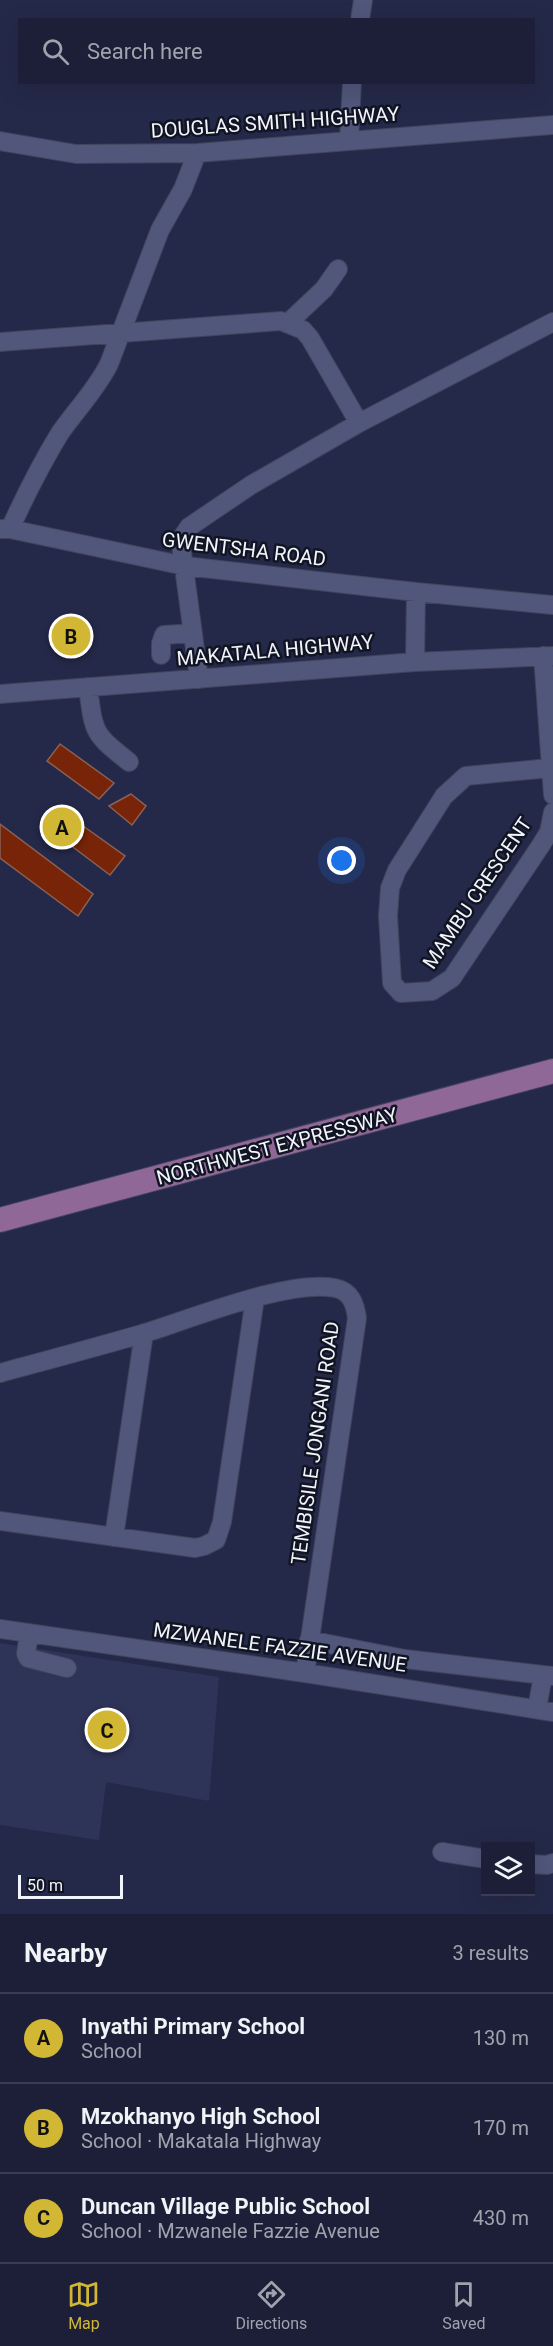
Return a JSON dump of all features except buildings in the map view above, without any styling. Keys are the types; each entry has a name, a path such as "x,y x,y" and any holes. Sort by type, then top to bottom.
{"main road":[{"name":"NORTHWEST EXPRESSWAY","path":"0,1220 553,1071"},
{"name":"NORTHWEST EXPRESSWAY","path":"0,1236 553,1087"}],"street":[{"path":"360,18 363,0"},
{"path":"349,140 352,84"},
{"name":"DOUGLAS SMITH HIGHWAY","path":"0,141 76,154 197,153 553,125"},
{"path":"5,529 62,431 101,380 122,333 160,230 183,189 197,153"},
{"path":"288,323 331,282 338,268"},
{"path":"0,342 281,321 303,330 310,338 359,423"},
{"path":"199,680 182,539 189,526 251,485 359,423 553,322"},
{"name":"GWENTSHA ROAD","path":"5,529 185,566 553,605"},
{"path":"415,662 416,592"},
{"path":"161,655 160,643 164,635 193,633"},
{"path":"548,656 550,768 553,795"},
{"name":"MAKATALA HIGHWAY","path":"0,694 415,662 548,656"},
{"path":"88,687 95,731 129,762"},
{"name":"MAMBU CRESCENT","path":"550,768 466,776 444,796 397,870 390,888 388,916 392,983 400,993 432,991 452,978 549,832 553,812"},
{"name":"TEMBISILE JONGANI ROAD","path":"0,1374 144,1333 255,1298 302,1288 337,1288 346,1293 353,1300 356,1308 355,1334 304,1673"},
{"path":"0,1521 195,1548 212,1543 219,1534 255,1298"},
{"path":"114,1537 144,1333"},
{"name":"MZWANELE FAZZIE AVENUE","path":"0,1629 545,1711"},
{"path":"29,1634 26,1655 28,1658 67,1668"},
{"path":"309,1640 405,1659 548,1676 545,1711"},
{"path":"442,1852 481,1858"},
{"path":"535,1864 553,1863"}],"shaded area":[{"path":"0,1643 219,1677 209,1801 106,1782 99,1840 0,1825"}],"place":[{"name":"Mzokhanyo High School","path":"71,636"},
{"name":"Inyathi Primary School","path":"62,827"},
{"name":"Duncan Village Public School","path":"107,1730"}]}
